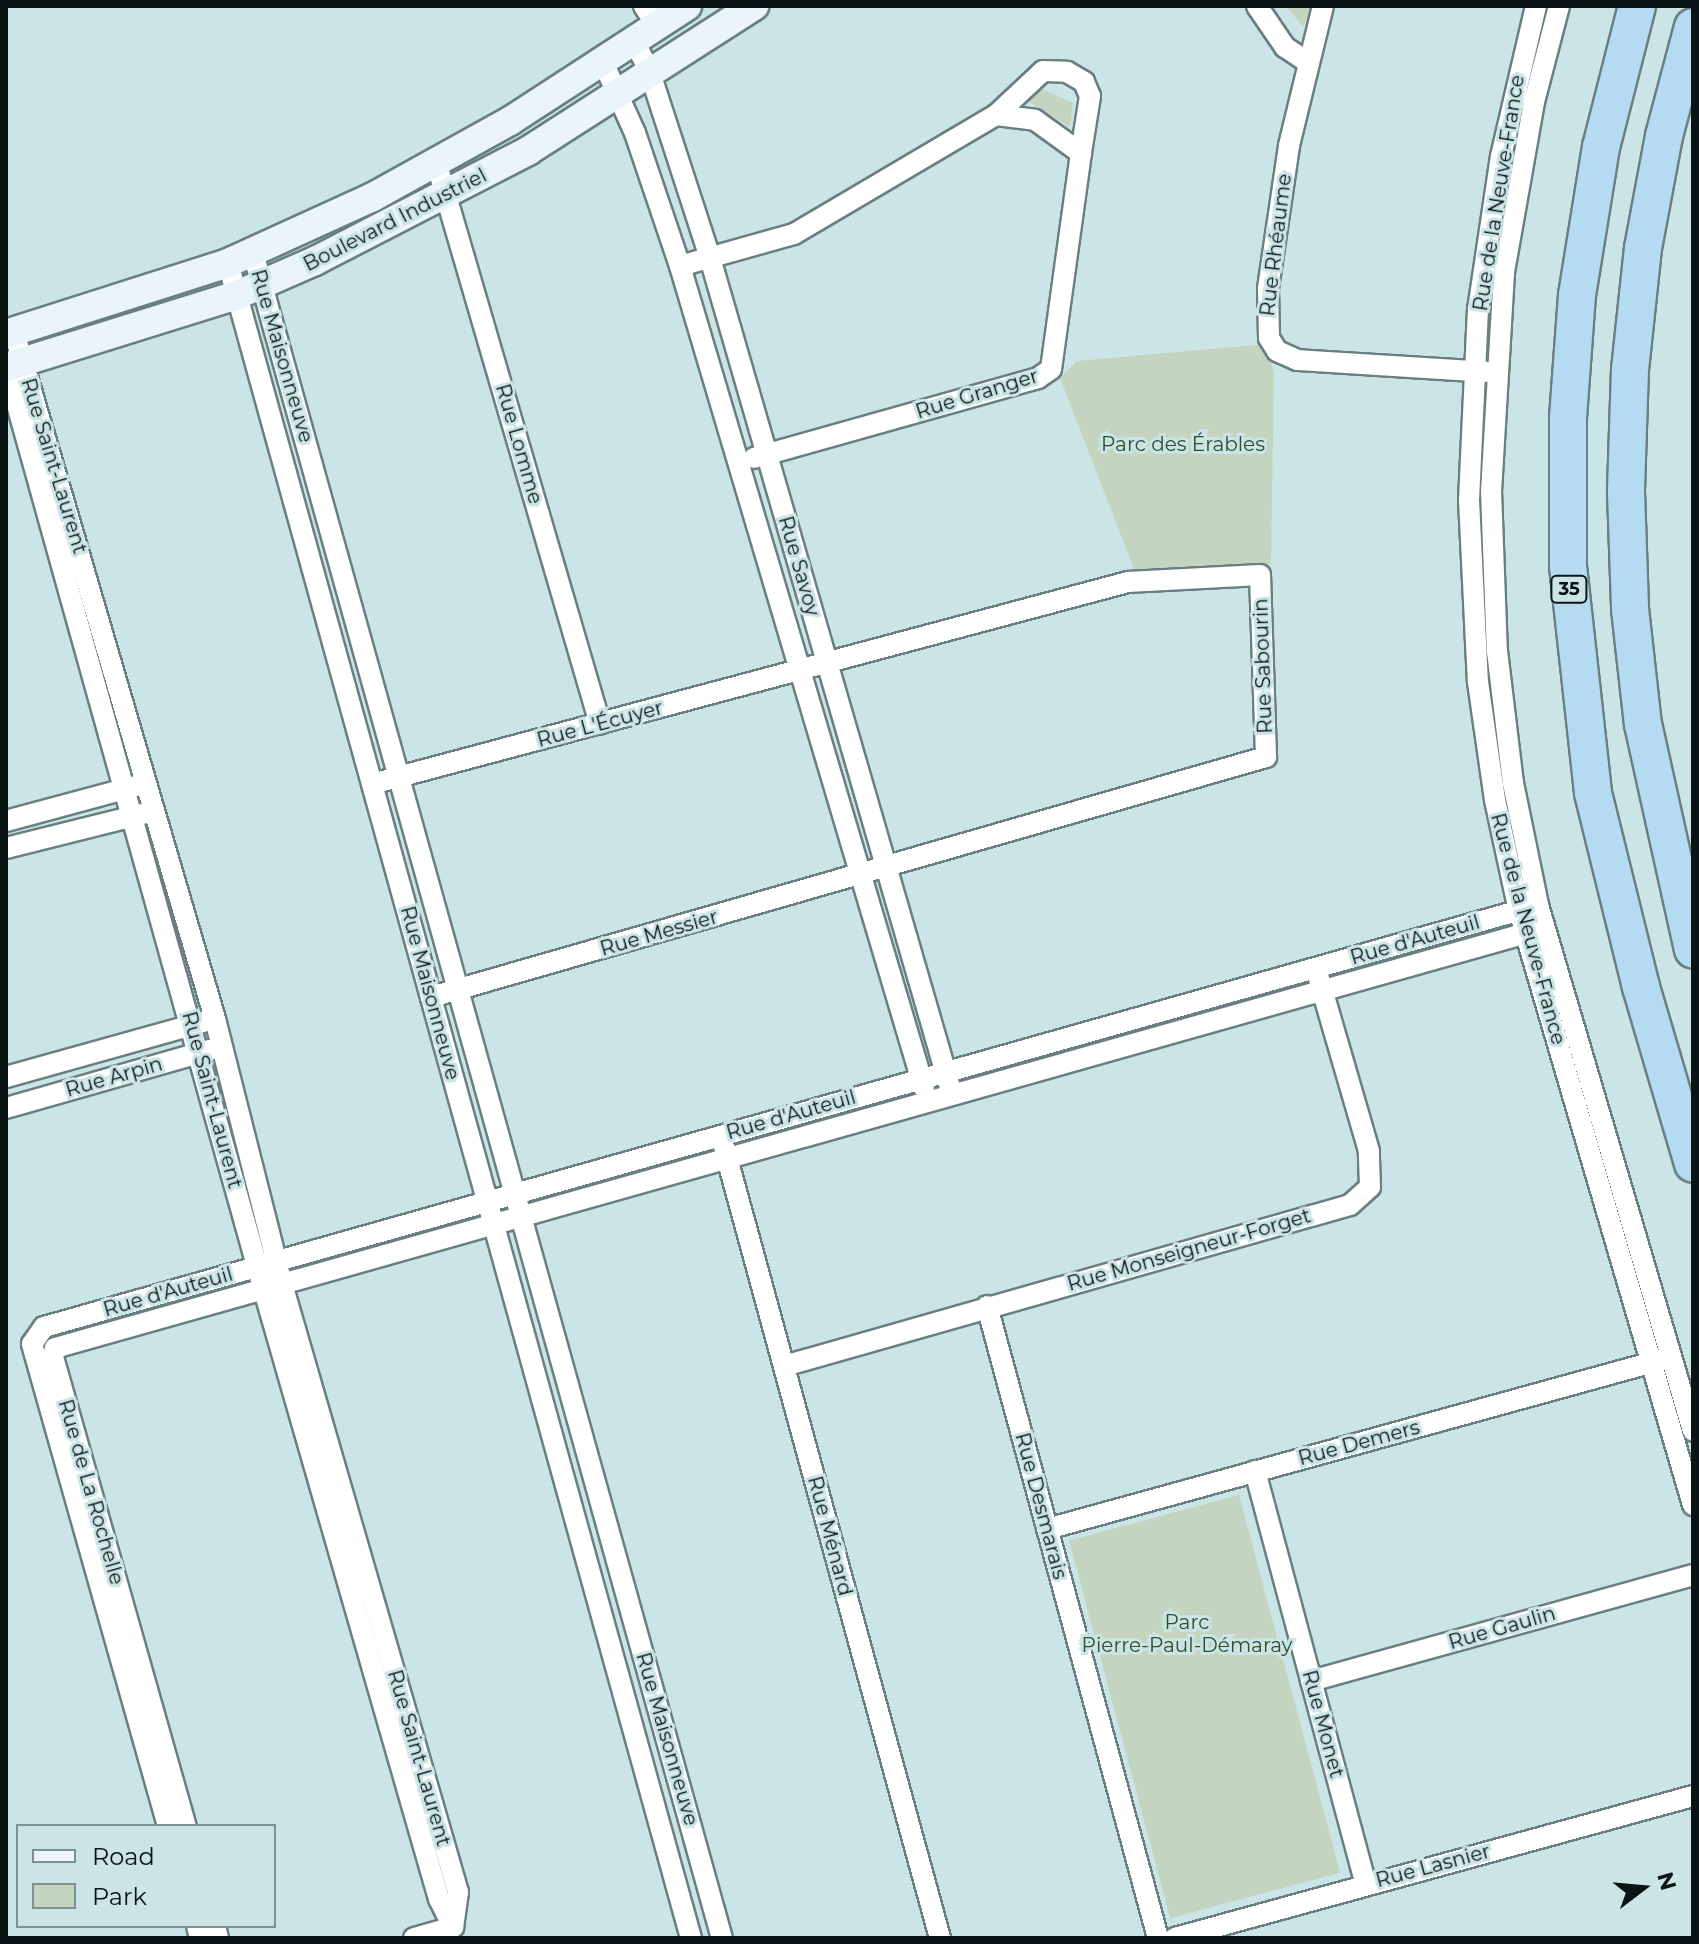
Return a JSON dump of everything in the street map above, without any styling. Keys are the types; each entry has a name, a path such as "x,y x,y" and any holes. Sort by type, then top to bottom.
{"highway":[{"name":"35","path":"1637,6 1601,147 1578,283 1568,417 1568,566 1577,687 1595,805 1693,1164"},
{"path":"1693,27 1664,136 1639,274 1629,394 1626,518 1643,724 1693,950"}],"street":[{"name":"Boulevard Industriel","path":"10,333 241,258 437,165 603,62 645,24 687,6"},
{"name":"Boulevard Industriel","path":"10,365 250,290 447,196 528,151 754,6"},
{"path":"1257,6 1285,47 1306,61"},
{"name":"Rue Rhéaume","path":"1323,6 1306,61 1268,289 1267,329 1273,346 1307,361 1484,372"},
{"name":"Rue de la Neuve-France","path":"1536,6 1491,214 1484,372 1497,651 1529,908 1661,1360 1693,1505"},
{"name":"Rue de la Neuve-France","path":"1484,372 1520,169 1559,6"},
{"name":"Rue Savoy","path":"645,24 650,73 710,258 952,1095"},
{"name":"Rue Savoy","path":"603,62 617,92 680,266 929,1102"},
{"name":"Rue Granger","path":"680,266 794,234 996,115 1043,71 1067,72 1084,82 1090,96 1051,369 1038,378 738,463"},
{"path":"996,115 1035,120 1081,153"},
{"name":"Rue Lomme","path":"437,165 600,724"},
{"name":"Rue Maisonneuve","path":"241,258 337,552 722,1938"},
{"name":"Rue Maisonneuve","path":"250,290 310,560 691,1938"},
{"name":"Rue Saint-Laurent","path":"10,333 10,365 73,605 191,1026 267,1263"},
{"name":"Rue Saint-Laurent","path":"10,365 94,600 148,783 223,1047 273,1287 361,1593 458,1892 453,1927 414,1938"},
{"path":"310,560 337,552"},
{"name":"Rue Sabourin","path":"828,664 1128,582 1260,575 1266,757 887,869"},
{"path":"73,605 94,600"},
{"name":"Rue L'Écuyer","path":"372,784 828,664"},
{"path":"6,821 148,783"},
{"path":"6,848 155,810"},
{"name":"Rue Messier","path":"431,997 887,869"},
{"name":"Rue d'Auteuil","path":"39,1333 267,1263 1529,908"},
{"name":"Rue d'Auteuil","path":"55,1348 1535,931"},
{"name":"Rue Monseigneur-Forget","path":"784,1366 1350,1205 1370,1187 1369,1151 1316,967"},
{"name":"Rue Arpin","path":"6,1077 215,1019"},
{"name":"Rue Arpin","path":"6,1108 223,1047"},
{"name":"Rue Ménard","path":"720,1135 940,1938"},
{"name":"Rue Desmarais","path":"987,1306 1158,1938"},
{"path":"39,1333 55,1348"},
{"name":"Rue de La Rochelle","path":"39,1333 130,1660 185,1824"},
{"name":"Rue de La Rochelle","path":"55,1348 53,1357 130,1660 168,1824"},
{"name":"Rue de la Neuve-France","path":"1661,1360 1693,1431"},
{"name":"Rue Demers","path":"1047,1529 1661,1360"},
{"path":"550,1425 577,1417"},
{"name":"Rue Monet","path":"1255,1471 1366,1884"},
{"name":"Rue Gaulin","path":"1311,1681 1693,1575"},
{"name":"Rue Maisonneuve","path":"608,1636 636,1628"},
{"name":"Rue Lasnier","path":"1175,1938 1693,1796"},
{"name":"Rue Maisonneuve","path":"669,1859 698,1851"}],"green space":[{"path":"1286,6 1313,6 1303,27"},
{"path":"1041,89 1073,103 1070,127 1029,102 1033,92"},
{"name":"Parc des Érables","path":"1266,344 1274,373 1271,564 1136,574 1060,378 1077,361"},
{"name":"Parc Pierre-Paul-Démaray","path":"1239,1495 1340,1873 1170,1918 1069,1541"}]}
